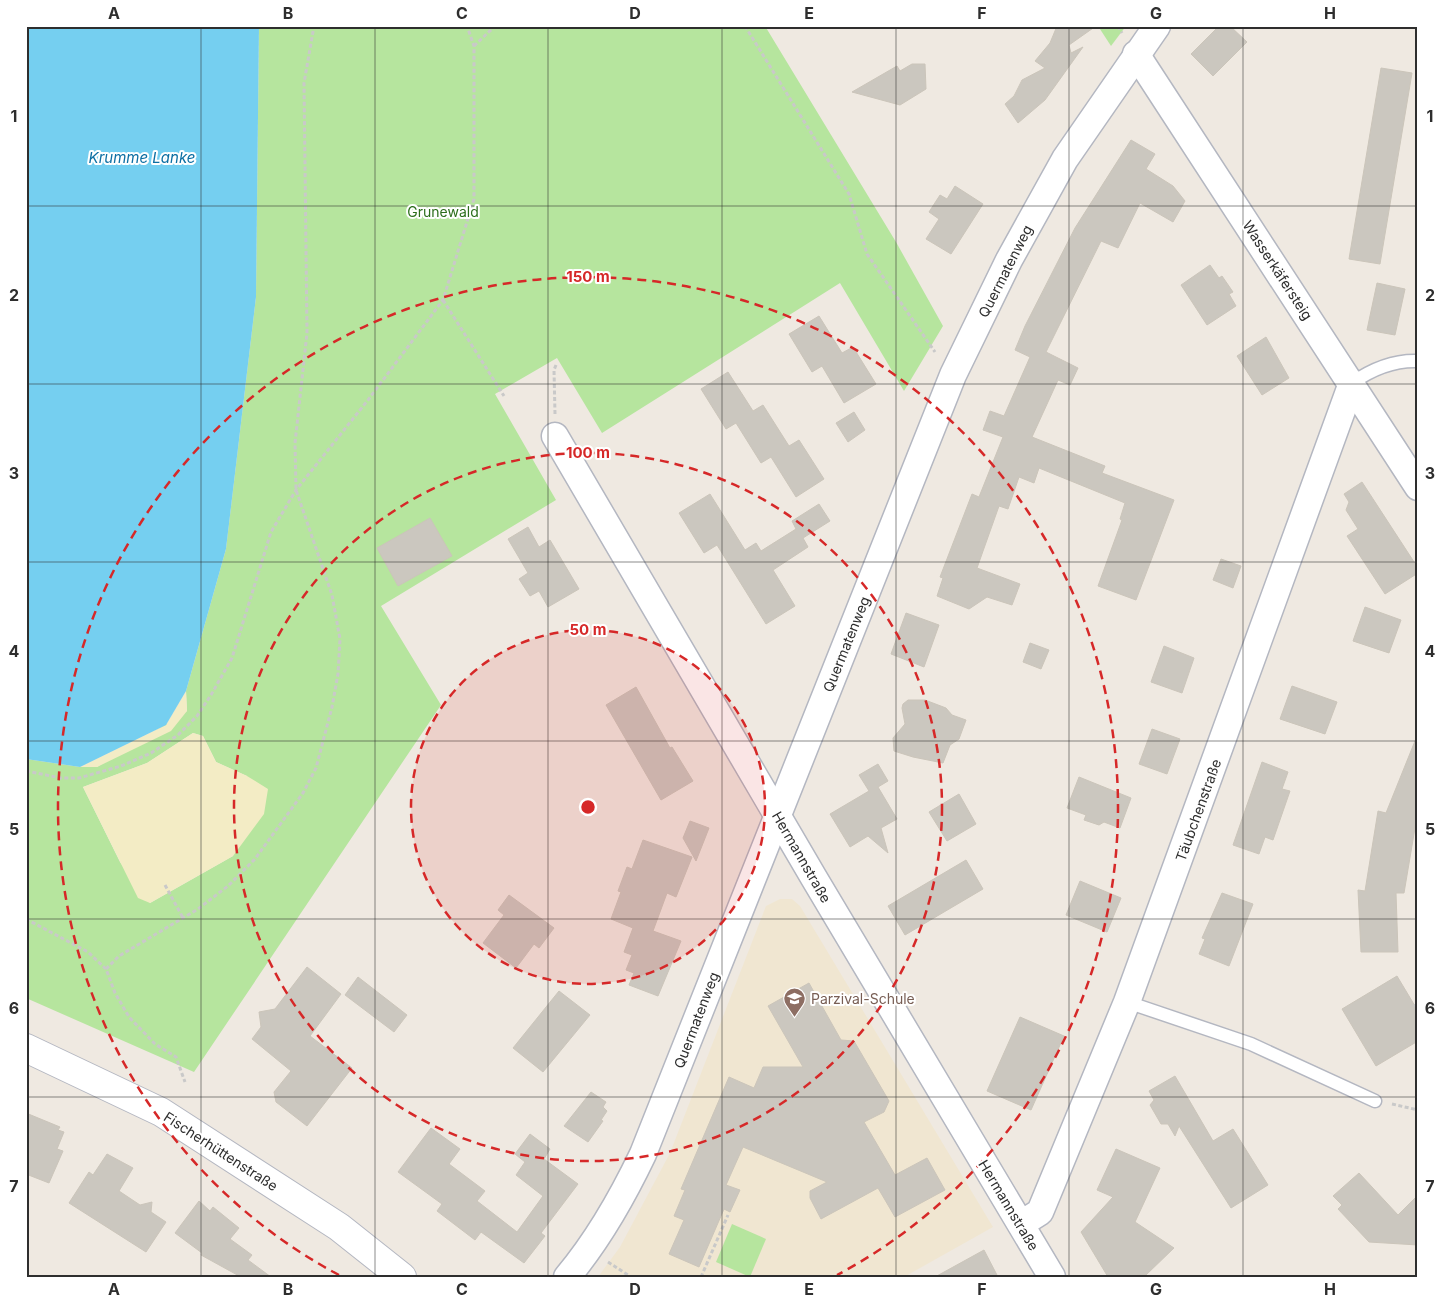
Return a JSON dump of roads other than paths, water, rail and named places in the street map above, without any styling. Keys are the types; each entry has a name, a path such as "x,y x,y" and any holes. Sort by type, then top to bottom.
{"street":[{"name":"Quermatenweg","path":"567,1277 585,1255 621,1202 643,1154 953,375 1009,260 1065,159 1157,26"},
{"name":"Wasserkäfersteig","path":"1136,54 1418,487"},
{"name":"Täubchenstraße","path":"1021,1224 1040,1212 1127,1002 1352,383"},
{"name":"Hermannstraße","path":"555,436 777,815 1052,1277"},
{"name":"Fischerhüttenstraße","path":"26,1048 161,1112 340,1227 402,1277"}],"lane":[{"path":"1352,383 1370,371 1389,364 1418,361"},
{"path":"1127,1002 1251,1044 1375,1101"}],"water":[{"name":"Krumme Lanke","path":"26,26 259,26 256,297 226,549 186,691 166,725 80,767 26,759"}],"place":[{"name":"Parzival-Schule","path":"795,1017"}],"park label":[{"name":"Grunewald","path":"443,211"}]}
